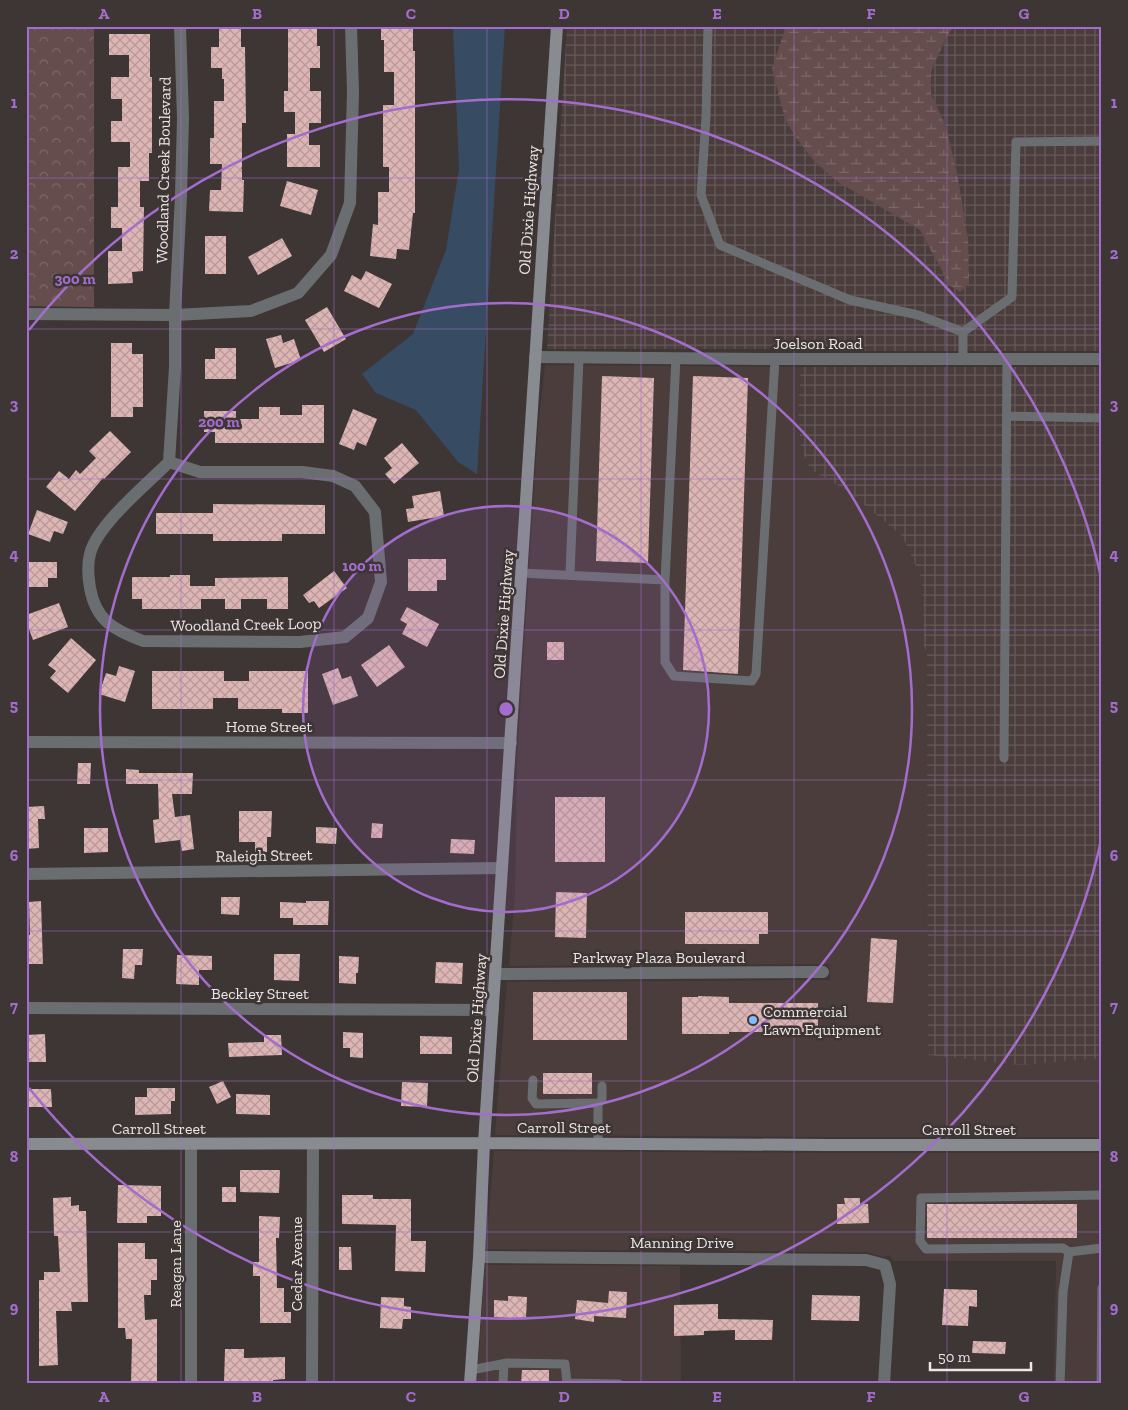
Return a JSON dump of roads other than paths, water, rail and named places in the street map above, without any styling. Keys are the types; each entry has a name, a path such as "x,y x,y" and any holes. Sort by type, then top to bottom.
{"street":[{"name":"Woodland Creek Boulevard","path":"175,315 183,118 180,26"},
{"path":"26,314 175,315 251,311 298,294 331,255 350,203 353,92 351,26"},
{"name":"Old Dixie Highway","path":"470,1384 557,26"},
{"path":"170,462 175,367 175,315"},
{"name":"Joelson Road","path":"535,357 1102,359"},
{"name":"Woodland Creek Loop","path":"170,462 200,472 310,473 333,476 355,486 375,512 381,582 368,618 345,637 300,642 143,641 122,633 106,622 97,611 91,594 88,571 90,552 106,524 170,462"},
{"name":"Home Street","path":"26,742 511,743"},
{"name":"Raleigh Street","path":"26,874 502,868"},
{"name":"Parkway Plaza Boulevard","path":"496,974 823,972"},
{"name":"Beckley Street","path":"26,1008 493,1010"},
{"name":"Carroll Street","path":"26,1144 1102,1145"},
{"name":"Reagan Lane","path":"190,1144 191,1384"},
{"name":"Cedar Avenue","path":"312,1384 313,1144"},
{"name":"Manning Drive","path":"479,1257 866,1260 885,1265 890,1284 884,1384"}],"lane":[{"path":"708,26 706,117 701,194 720,245 850,300 918,315 963,332"},
{"path":"963,332 1012,297 1016,142 1102,141"},
{"path":"963,332 964,359"},
{"path":"570,574 579,358"},
{"path":"676,358 665,580 665,662 674,676 752,681 756,674 775,359"},
{"path":"1004,758 1007,359"},
{"path":"1007,416 1102,418"},
{"path":"522,572 665,580"},
{"path":"533,1080 532,1098 536,1104 598,1103 602,1100 602,1086"},
{"path":"598,1103 598,1144"},
{"path":"1102,1195 921,1198 920,1241 926,1249 1063,1248 1069,1252 1102,1248"},
{"path":"1060,1384 1063,1292 1069,1252"},
{"path":"1100,1384 1102,1288"},
{"path":"471,1370 504,1364 565,1364 567,1383 619,1384"},
{"path":"502,1384 504,1364"}],"water":[{"path":"453,26 505,26 477,474 458,462 416,410 376,393 362,374 413,334 446,250 459,169"}],"place":[{"name":"Commercial Lawn Equipment","path":"753,1020"}]}
